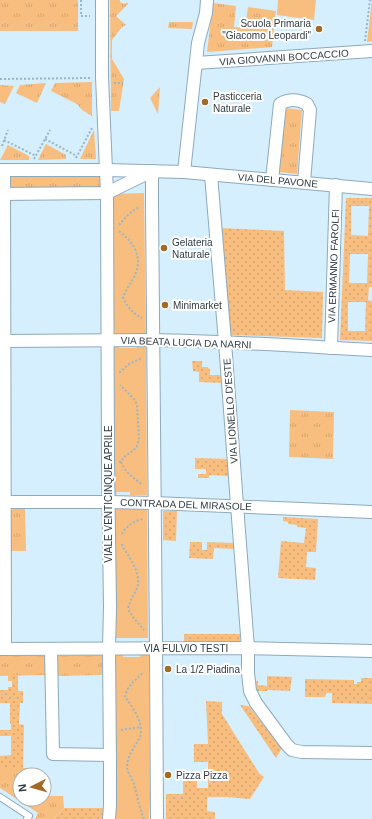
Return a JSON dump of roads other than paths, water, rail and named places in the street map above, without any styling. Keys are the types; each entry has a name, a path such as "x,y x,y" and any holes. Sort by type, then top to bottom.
{"street":[{"name":"VIALE VENTICINQUE APRILE","path":"102,0 102,77 107,193 108,502 110,607 109,819"},
{"path":"184,172 199,39 206,13 207,0"},
{"name":"VIA GIOVANNI BOCCACCIO","path":"196,63 368,51"},
{"path":"272,180 280,104 288,100 298,100 307,104 310,110 304,182"},
{"path":"2,170 2,649"},
{"name":"VIA DEL PAVONE","path":"2,170 184,172 372,189"},
{"path":"2,194 107,193 152,171 156,819"},
{"name":"VIA LIONELLO D'ESTE","path":"211,175 225,342 250,691 256,703 292,750 302,752 372,753"},
{"name":"VIA ERMANNO FAROLFI","path":"331,348 336,186"},
{"name":"VIA BEATA LUCIA DA NARNI","path":"2,341 153,340 225,342 372,350"},
{"name":"CONTRADA DEL MIRASOLE","path":"2,502 154,503 372,512"},
{"name":"VIA FULVIO TESTI","path":"2,649 248,648 372,651"},
{"path":"51,649 53,754 110,755"}],"lane":[{"path":"0,797 29,816 28,819"}],"place":[{"name":"Scuola Primaria \"Giacomo Leopardi\"","path":"319,29"},
{"name":"Pasticceria Naturale","path":"205,102"},
{"name":"Gelateria Naturale","path":"164,248"},
{"name":"Minimarket","path":"165,305"},
{"name":"La 1/2 Piadina","path":"168,669"},
{"name":"Pizza Pizza","path":"168,775"}]}
